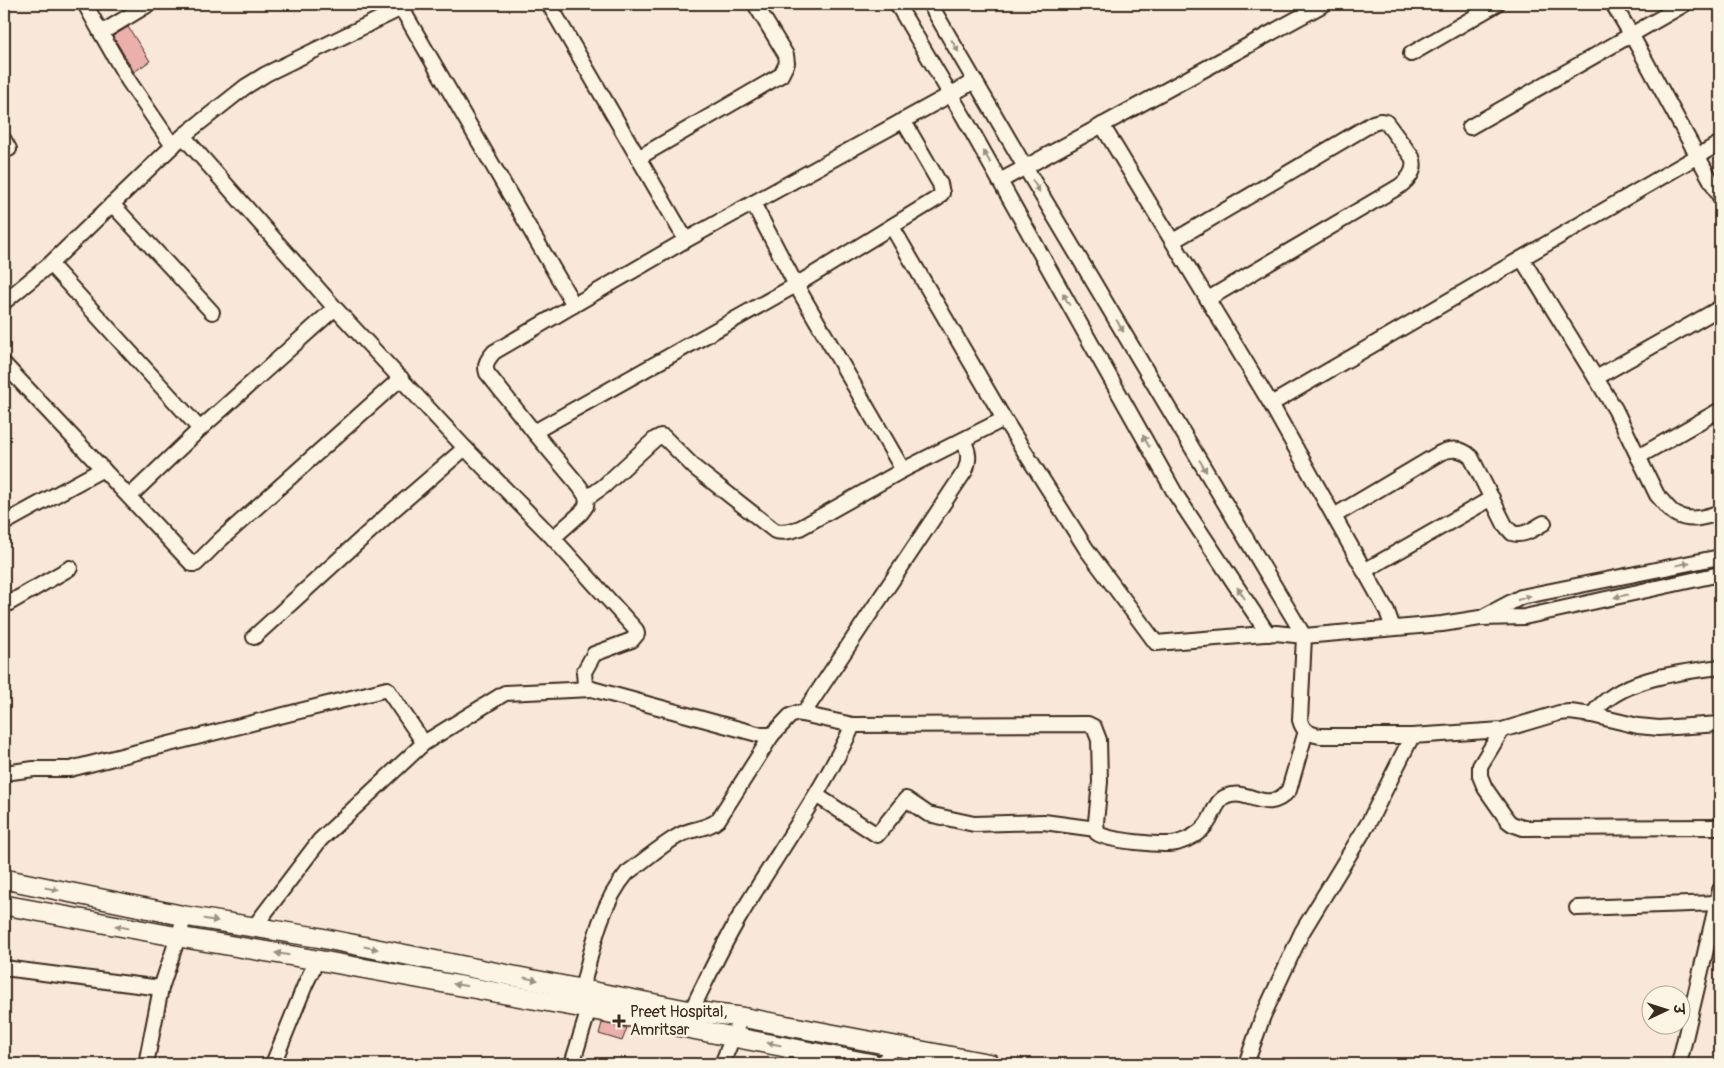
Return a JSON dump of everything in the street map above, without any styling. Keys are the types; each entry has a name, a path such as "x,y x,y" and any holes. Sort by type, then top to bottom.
{"street":[{"path":"85,4 128,80 173,146"},
{"path":"101,33 150,4"},
{"path":"549,4 686,240"},
{"path":"638,158 781,75 787,63 786,55 755,4"},
{"path":"897,4 949,94 966,119 1176,495 1268,634"},
{"path":"930,4 1304,636 1300,720 1306,732 1320,736 1412,736 1502,730 1559,713 1592,715 1638,726 1659,728 1720,724"},
{"path":"1000,181 1324,4"},
{"path":"1411,54 1497,4"},
{"path":"1613,4 1720,196"},
{"path":"1470,127 1685,4"},
{"path":"4,302 50,264 183,136 245,87 266,74 404,5 574,305"},
{"path":"554,538 581,513 586,506 587,498 487,373 485,366 494,352 686,240 975,81"},
{"path":"534,432 796,285 938,198 942,193 940,184 903,120"},
{"path":"1173,241 1373,123 1386,122 1412,157 1414,162 1410,178 1400,186 1208,299"},
{"path":"1102,125 1272,404 1387,611 1393,628"},
{"path":"183,136 335,308 465,448 554,538 636,630 635,638 594,654 584,672 585,685 592,689 761,736 772,735"},
{"path":"1272,404 1720,144"},
{"path":"753,203 796,285 903,470"},
{"path":"112,204 212,312"},
{"path":"892,227 1004,419 1087,550 1156,643 1276,632 1304,636 1480,618 1524,617 1720,574"},
{"path":"1522,259 1615,409 1657,495 1677,515 1705,518 1720,512"},
{"path":"50,264 200,429"},
{"path":"130,496 200,429 335,308"},
{"path":"1596,378 1720,308"},
{"path":"4,364 130,496 190,563 195,564 401,378"},
{"path":"1638,457 1720,410"},
{"path":"587,498 604,486 655,438 661,436 695,468 775,531 790,532 903,470 1004,419"},
{"path":"803,714 965,471 969,459 969,451 963,440"},
{"path":"254,638 392,511 465,448"},
{"path":"1334,516 1440,453 1462,450 1471,457 1505,525 1512,533 1521,534 1544,523"},
{"path":"4,523 103,468"},
{"path":"1364,571 1492,498"},
{"path":"1480,618 1521,597 1720,557"},
{"path":"4,606 70,568"},
{"path":"1592,715 1599,705 1612,696 1648,680 1673,673 1720,667"},
{"path":"4,773 34,769 70,769 387,689 424,742"},
{"path":"254,927 320,840 424,742 505,694 592,689"},
{"path":"582,989 593,942 603,915 621,880 627,873 677,836 713,824 718,820 772,735 792,714 803,714 853,725 1080,724 1094,726 1098,740 1100,782 1097,833 1110,839 1175,843 1192,836 1206,826 1219,802 1228,796 1239,795 1260,801 1277,801 1289,790 1306,732"},
{"path":"691,1011 740,916 816,796 853,725"},
{"path":"1502,730 1480,766 1480,776 1485,788 1508,821 1518,827 1720,827"},
{"path":"1246,1064 1279,977 1302,932 1369,822 1412,736"},
{"path":"816,796 877,836 906,799 928,814 974,824 1044,822 1096,828"},
{"path":"4,879 185,916 326,939 691,1011 741,1017 991,1064"},
{"path":"1577,908 1719,897 1678,1064"},
{"path":"4,905 589,1009 873,1064"},
{"path":"146,1064 161,988 185,916"},
{"path":"272,1064 316,960"},
{"path":"4,968 161,988"},
{"path":"572,1064 589,1009"},
{"path":"722,1064 741,1017"},
{"path":"883,1064 893,1047"}],"building":[{"path":"128,27 150,61 134,72 113,36"},
{"path":"602,1023 627,1028 622,1041 599,1034"}],"place":[{"name":"Preet Hospital, Amritsar","path":"619,1021"}]}
